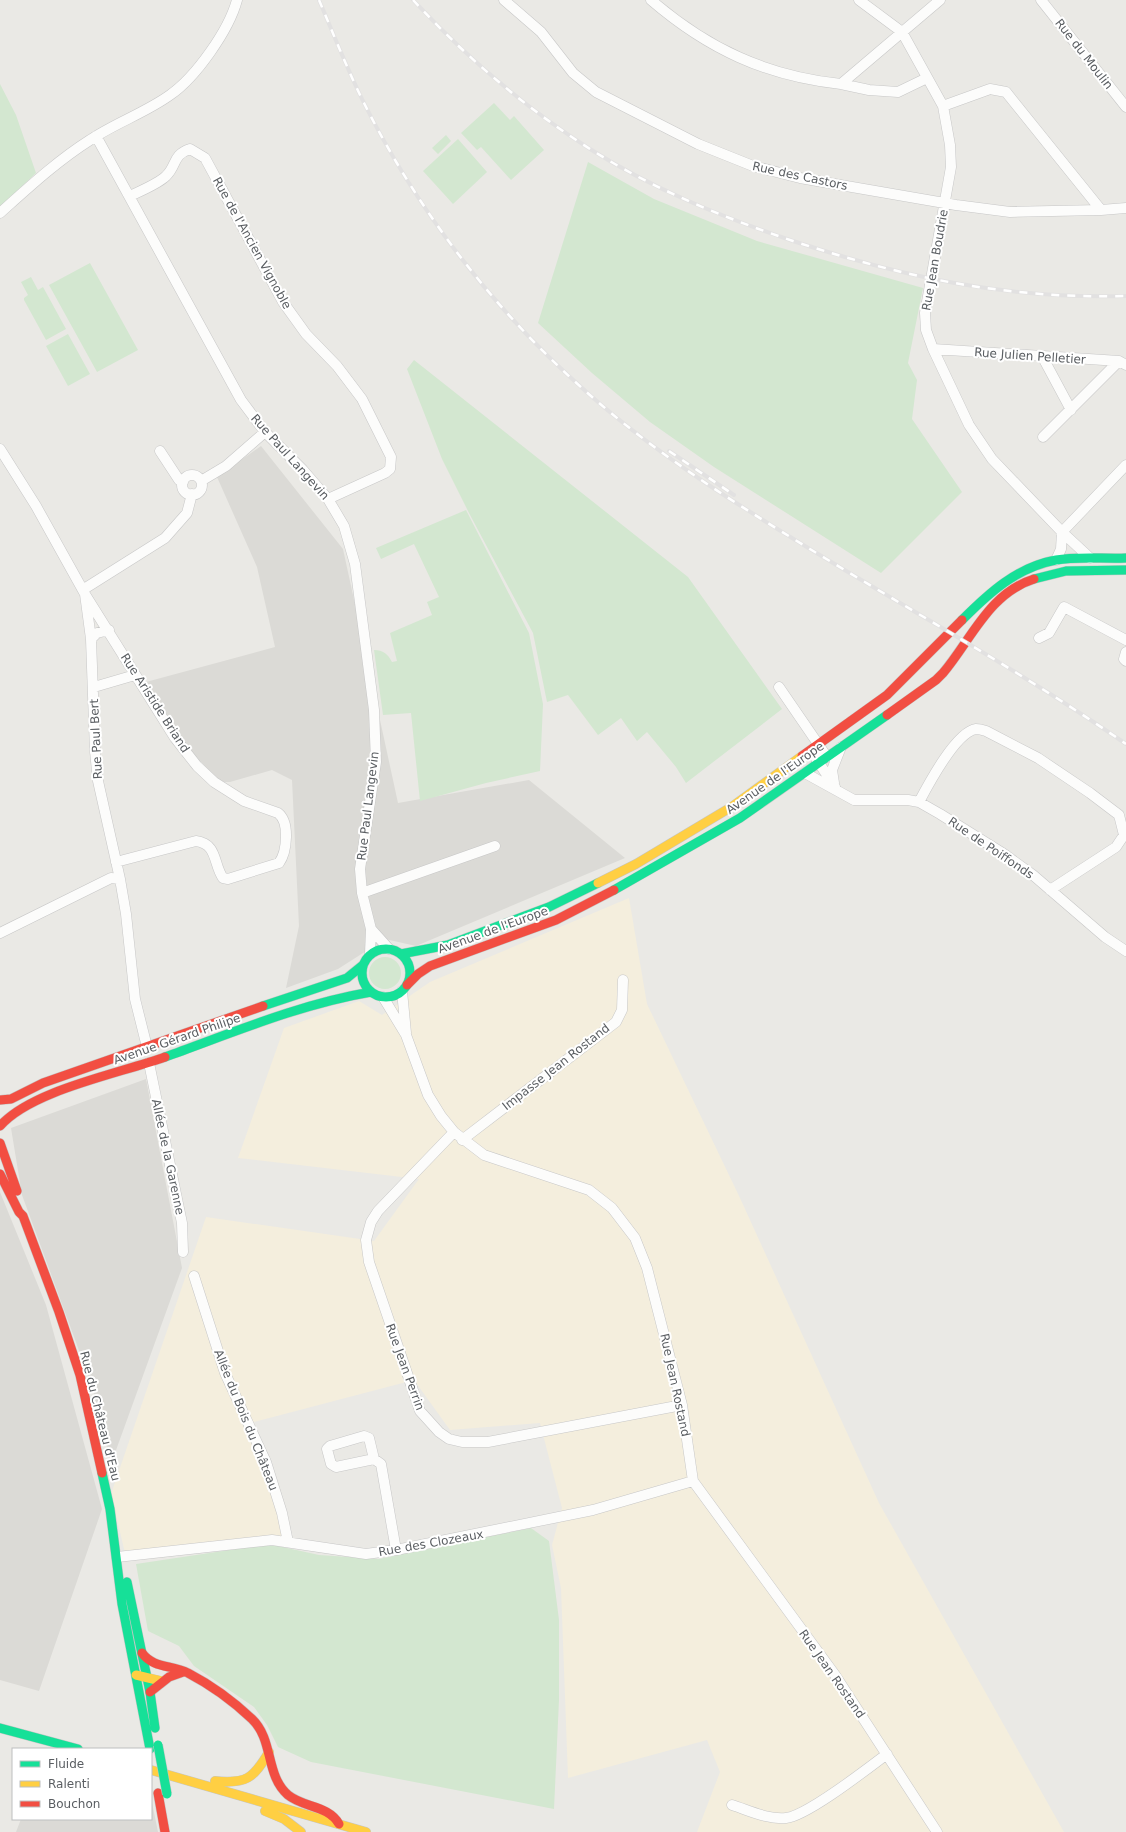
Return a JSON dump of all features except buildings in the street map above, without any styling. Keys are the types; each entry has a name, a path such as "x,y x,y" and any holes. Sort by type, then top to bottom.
{"main road":[{"name":"Avenue de l'Europe","path":"401,954 448,945 550,907 636,864 733,806 896,688 996,587 1023,570 1056,560 1126,558"},
{"name":"Avenue de l'Europe","path":"404,988 418,974 430,966 556,920 630,882 740,818 940,676 953,662 989,608 1015,587 1040,576 1062,570 1126,570"},
{"path":"382,949 389,949 401,954 409,965 409,979 404,988 390,997 383,997 371,992 362,980 363,965 370,954 382,949"},
{"name":"Avenue Gérard Philipe","path":"0,1100 11,1099 43,1084 347,978 363,965"},
{"name":"Avenue Gérard Philipe","path":"0,1126 9,1116 50,1094 149,1063 269,1020 348,996 371,992"},
{"path":"0,1108 2,1116 0,1126"},
{"name":"Rue du Château d'Eau","path":"0,1143 24,1210 23,1216"},
{"name":"Rue du Château d'Eau","path":"0,1174 19,1212 23,1216 59,1312 80,1376 110,1509 117,1557 120,1592 152,1748"},
{"name":"Rue du Château d'Eau","path":"117,1557 131,1600 150,1692 152,1748"},
{"path":"142,1653 149,1662 157,1666"},
{"path":"136,1675 145,1669 157,1666 175,1667 204,1684 254,1720 264,1736 275,1778 280,1788 289,1796 334,1815 339,1824"},
{"path":"150,1692 161,1682 183,1672"},
{"path":"136,1675 161,1682"},
{"path":"0,1728 74,1748"},
{"path":"152,1748 174,1832"},
{"path":"195,1783 214,1780 230,1783 249,1779 257,1773 269,1752"},
{"path":"152,1770 366,1832"},
{"path":"221,1790 236,1800 284,1819 296,1826 301,1832"},
{"path":"163,1793 166,1832"}],"street":[{"path":"0,213 51,168 96,136 170,95 206,60 234,11 238,0"},
{"name":"Rue des Castors","path":"504,0 541,32 573,73 596,92 698,144 753,166 800,178 945,203 1010,212 1126,208"},
{"path":"651,0 684,27 740,59 809,81 842,84 869,90 898,92 927,78"},
{"path":"859,0 902,32"},
{"name":"Rue du Moulin","path":"1041,0 1126,107"},
{"path":"842,84 934,2"},
{"name":"Rue Jean Boudrie","path":"902,32 943,106 950,145 951,167 925,313 926,330 933,349 969,425 992,459 1062,532 1090,558"},
{"path":"943,106 990,89 1006,92 1101,210"},
{"name":"Rue Paul Langevin","path":"96,136 241,400 265,432 303,470 328,499 344,526 355,564 374,710 376,762 360,869 362,893 371,929 370,954"},
{"name":"Rue de l'Ancien Vignoble","path":"130,196 166,176 177,157 182,152 190,150 205,158 283,302 306,334 337,366 362,399 391,457 390,469 385,473 328,499"},
{"name":"Rue Julien Pelletier","path":"933,349 1122,363"},
{"path":"1042,356 1071,410"},
{"path":"1043,437 1122,363"},
{"path":"201,481 226,466 265,432"},
{"name":"Rue Paul Bert","path":"0,449 32,499 84,591 91,639 94,687 95,751 98,781 120,879 126,914 135,999 147,1047"},
{"path":"160,450 179,480 183,482 185,491 192,494 200,491 201,481 198,477 192,475 186,477 183,482"},
{"path":"1056,560 1061,549 1062,532 1126,465"},
{"path":"84,591 165,538 187,512 192,494"},
{"name":"Rue Aristide Briand","path":"84,591 175,738 205,775 244,801 278,813 283,817 285,822 284,850 282,858 276,865 228,879 223,878 220,874 211,847 202,841 196,841 116,862"},
{"path":"1039,638 1049,633 1064,607 1126,640"},
{"path":"91,639 97,633 109,630"},
{"path":"1126,652 1124,659 1126,662"},
{"path":"94,687 135,675"},
{"path":"779,687 823,760 837,791"},
{"path":"919,802 939,765 964,736 976,729 986,731 1058,770 1119,815 1124,835 1116,847 1050,890"},
{"path":"837,791 832,770 842,747"},
{"name":"Rue de Poiffonds","path":"805,773 854,800 908,800 919,802 1004,854 1050,890 1105,937 1126,951"},
{"path":"362,893 495,846"},
{"path":"0,933 111,878 120,879"},
{"name":"Rue Paul Langevin","path":"371,929 389,949"},
{"name":"Impasse Jean Rostand","path":"462,1140 616,1022 622,1010 622,980"},
{"name":"Rue Jean Rostand","path":"404,988 406,1035"},
{"name":"Rue Jean Rostand","path":"383,997 406,1035 428,1095 440,1116 462,1140 484,1155 589,1190 612,1208 623,1220 635,1238 647,1268 682,1405 692,1481 835,1675 937,1832"},
{"name":"Allée de la Garenne","path":"149,1063 182,1223 184,1252"},
{"name":"Rue Jean Perrin","path":"454,1132 378,1211 371,1222 366,1240 369,1262 411,1388 420,1411 426,1419 439,1432 449,1439 462,1442 488,1442 682,1405"},
{"name":"Allée du Bois du Château","path":"194,1276 225,1373 266,1462 282,1513 288,1542"},
{"path":"374,1459 336,1467 331,1464 327,1449 330,1446 364,1436 369,1438 374,1459 381,1464 396,1550"},
{"name":"Rue des Clozeaux","path":"117,1557 272,1540 366,1554 396,1550 593,1510 692,1481"},
{"path":"732,1805 766,1816 786,1818 802,1813 887,1754"}],"shaded area":[{"path":"261,446 343,549 398,803 529,780 625,858 416,946 385,939 338,969 286,988 299,926 292,780 272,770 230,782 224,782 215,777 180,739 146,682 275,647 257,567 217,477"},
{"path":"629,898 647,1004 740,1198 879,1503 1064,1832 697,1832 720,1772 707,1740 568,1778 561,1588 552,1545 562,1508 540,1423 450,1430 414,1380 254,1422 291,1541 125,1553 111,1494 206,1217 374,1241 419,1179 238,1158 284,1028 359,1001 382,1015 430,982"},
{"path":"146,1079 182,1268 111,1464 92,1386 22,1195 11,1128"},
{"path":"0,1192 46,1305 102,1509 39,1691 0,1680"},
{"path":"152,1803 158,1832 16,1832 21,1820 152,1820"}],"green space":[{"path":"0,84 16,115 36,173 0,207"},
{"path":"494,103 510,120 514,116 544,150 511,180 481,147 477,150 461,133"},
{"path":"446,135 451,141 438,154 432,148"},
{"path":"458,139 487,172 453,204 423,171"},
{"path":"588,162 654,199 757,241 923,288 908,363 917,380 912,419 962,492 881,573 714,467 650,422 592,373 538,323"},
{"path":"90,263 138,350 97,372 49,285"},
{"path":"31,277 38,290 43,287 66,329 46,340 24,300 24,298 28,295 21,282"},
{"path":"68,334 90,374 68,386 46,346"},
{"path":"414,360 688,577 782,709 686,783 676,767 647,732 637,741 621,718 598,735 568,695 547,702 533,633 442,459 407,369"},
{"path":"466,510 529,633 543,704 540,771 486,783 420,801 411,713 383,715 374,650 385,653 392,662 397,661 390,633 432,615 427,602 439,597 414,544 381,559 376,548"},
{"path":"382,957 388,957 398,964 401,973 400,979 394,986 388,989 382,989 372,982 369,976 369,970 376,960"},
{"path":"531,1528 549,1541 559,1620 559,1700 554,1809 311,1762 278,1747 267,1725 254,1707 194,1666 179,1646 148,1631 136,1564 269,1544 319,1555 379,1559"}],"railway":[{"path":"319,0 362,99 384,141 434,221 462,259 492,295 556,364 619,420 708,485 802,544 981,651 1126,744"},
{"path":"413,0 475,61 519,98 566,133 638,177 714,212 793,241 835,254 876,266 957,284 1040,294 1126,296"},
{"path":"669,451 734,495"}],"traffic: fast":[{"path":"962,620 1004,582 1042,563 1073,558 1126,558"},
{"path":"1034,579 1066,571 1126,570"},
{"path":"614,890 740,818 887,715"},
{"path":"401,954 448,945 549,907 598,883"},
{"path":"381,949 391,949 403,956 410,968 410,973 410,978 403,990 391,997 381,997 373,993 366,986 362,978 362,968 366,960 373,953 381,949"},
{"path":"263,1006 347,978 363,965"},
{"path":"165,1057 292,1012 345,997 371,992"},
{"path":"102,1473 110,1509 122,1604 150,1748"},
{"path":"127,1582 150,1692 155,1728"},
{"path":"0,1728 74,1748"},
{"path":"158,1745 167,1794"}],"traffic: slow":[{"path":"598,883 636,864 733,806 802,756"},
{"path":"136,1675 161,1681"},
{"path":"215,1781 234,1782 248,1778 258,1768 269,1752"},
{"path":"152,1770 366,1832"},
{"path":"265,1811 284,1819 301,1832"}],"traffic: jam":[{"path":"887,715 936,680 943,673 993,606 1018,586 1034,579"},
{"path":"802,756 887,695 962,620"},
{"path":"407,985 418,974 430,966 556,920 614,890"},
{"path":"0,1100 11,1099 43,1083 263,1006"},
{"path":"0,1126 14,1113 33,1102 54,1093 77,1084 165,1057"},
{"path":"0,1143 17,1191"},
{"path":"0,1174 19,1212 23,1216 59,1312 80,1375 102,1473"},
{"path":"142,1653 146,1658 157,1664 182,1670 197,1678 222,1694 245,1712 259,1727 264,1737 272,1768 281,1787 294,1799 329,1813 339,1824"},
{"path":"150,1692 169,1677 183,1672"},
{"path":"158,1793 165,1832"}]}
